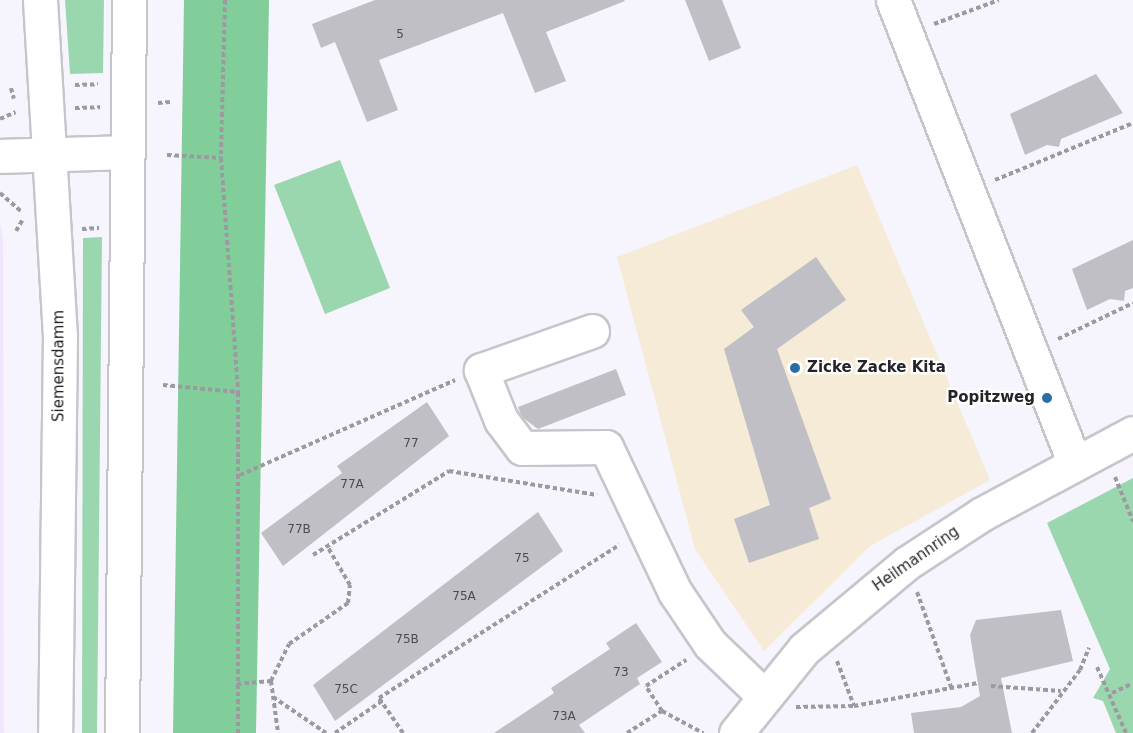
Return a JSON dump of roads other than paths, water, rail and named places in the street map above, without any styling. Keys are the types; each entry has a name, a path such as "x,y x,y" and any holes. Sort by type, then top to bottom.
{"main road":[{"name":"Siemensdamm","path":"40,0 51,152 60,335 55,733"},
{"path":"122,733 129,0"},
{"path":"893,0 1029,352 1075,464"},
{"path":"0,156 51,152 128,152"},
{"path":"592,331 481,370 501,420 522,448 606,447 675,592 710,644 764,696"},
{"name":"Heilmannring","path":"736,733 764,696 826,629 907,563 982,514 1133,433"}],"place":[{"name":"Zicke Zacke Kita","path":"795,368"},
{"name":"Popitzweg","path":"1047,398"}]}
